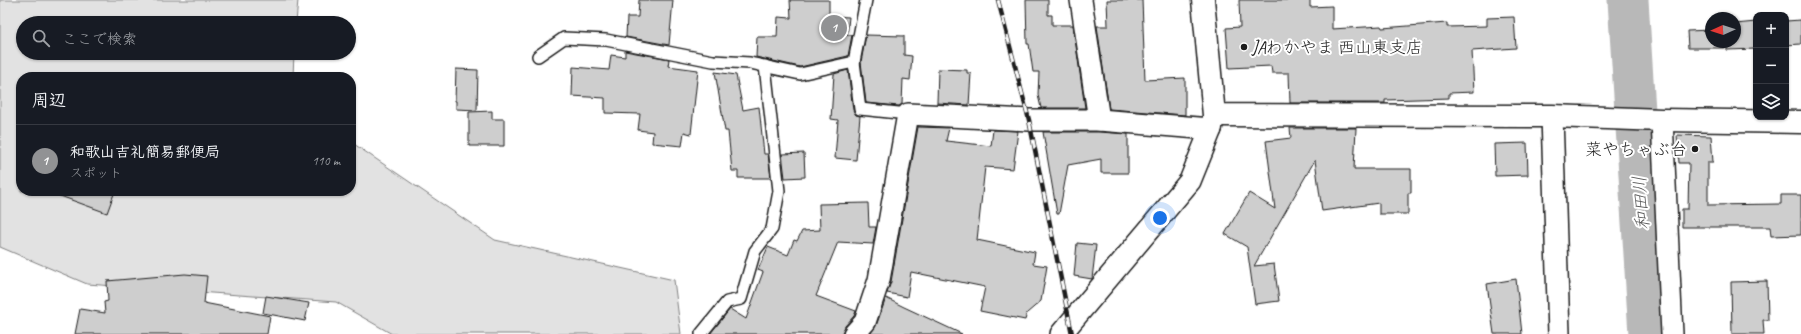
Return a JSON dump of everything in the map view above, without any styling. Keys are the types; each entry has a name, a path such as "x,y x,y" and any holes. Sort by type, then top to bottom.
{"street":[{"path":"1081,0 1099,120"},
{"path":"1061,334 1190,181 1213,122 1203,0"},
{"path":"854,334 865,322 879,280 908,114 1021,120 1213,122 1552,116 1656,120 1801,122"},
{"path":"1552,116 1559,334"},
{"path":"1656,120 1672,334"}],"lane":[{"path":"866,0 854,62 860,110 908,114"},
{"path":"538,56 564,38 606,40 713,61 750,63 800,74 854,62"},
{"path":"701,334 727,302 741,299 755,251 772,229 779,191 765,66"}],"shaded area":[{"path":"0,0 298,0 297,16 16,16 16,60 294,60 293,72 16,72 16,196 356,196 356,145 495,240 674,280 681,334 392,334 336,302 87,284 0,247"}],"building":[{"path":"639,0 673,0 669,45 626,37 627,17 638,17"},
{"path":"790,0 829,0 829,16 849,17 847,35 852,35 848,56 800,67 756,57 757,37 777,37 778,17 791,18"},
{"path":"1026,0 1048,0 1048,15 1052,15 1052,25 1073,25 1085,108 1041,108 1038,95 1039,72 1033,72 1029,44 1027,44"},
{"path":"1107,0 1142,0 1145,80 1185,78 1185,115 1109,109 1097,26 1108,26"},
{"path":"1239,0 1310,0 1310,7 1332,6 1332,29 1381,26 1382,28 1447,23 1447,27 1487,26 1487,18 1514,17 1516,48 1472,51 1474,92 1449,93 1449,98 1385,100 1385,103 1290,103 1289,73 1272,73 1271,66 1229,68 1226,28 1240,27"},
{"path":"1801,20 1801,44 1789,45 1789,21"},
{"path":"1753,22 1753,49 1727,50 1727,48 1741,48 1741,23"},
{"path":"1705,30 1705,48 1688,48 1687,31"},
{"path":"866,35 904,36 904,55 912,56 910,80 903,79 902,104 899,106 866,103 861,62"},
{"path":"625,51 669,59 668,66 698,70 691,134 684,132 682,146 652,143 653,132 638,130 640,114 605,113 605,98 572,96 573,67 609,70 611,55 625,57"},
{"path":"456,69 478,70 477,110 456,109"},
{"path":"938,69 967,70 967,73 971,73 969,105 937,103"},
{"path":"848,70 853,110 856,115 860,116 856,160 835,158 838,120 831,119 834,74"},
{"path":"715,72 736,75 743,110 759,107 764,154 768,154 771,178 738,178 738,171 732,171 728,131 725,131"},
{"path":"492,111 492,119 504,119 504,146 469,146 469,112"},
{"path":"918,127 949,128 946,141 991,146 993,130 1018,131 1013,169 985,167 977,240 1035,252 1033,264 1047,266 1041,301 1027,313 1025,320 980,311 985,287 911,272 907,297 887,293 891,282"},
{"path":"1290,128 1356,128 1354,169 1411,169 1411,193 1408,193 1408,214 1379,214 1379,203 1322,211 1315,160 1254,266 1274,264 1279,301 1255,304 1247,247 1225,234 1249,193 1275,209 1266,141 1291,138"},
{"path":"1043,132 1099,132 1128,134 1128,173 1101,173 1101,159 1068,165 1059,214 1057,214"},
{"path":"1677,135 1711,136 1713,162 1708,162 1708,205 1781,204 1781,195 1801,195 1801,235 1771,236 1770,227 1682,227 1682,209 1688,209 1689,163 1679,163"},
{"path":"1527,143 1528,175 1495,176 1494,144"},
{"path":"804,153 805,177 785,178 782,154"},
{"path":"60,196 113,196 107,213"},
{"path":"868,203 869,227 876,227 873,244 838,242 816,296 856,311 854,316 845,326 842,334 710,334 730,309 746,319 763,272 758,270 768,247 788,255 794,240 797,241 802,231 820,230 819,204"},
{"path":"1077,243 1096,245 1092,279 1074,276"},
{"path":"185,274 207,276 204,303 270,316 267,334 75,334 80,309 105,313 104,302 108,301 107,281"},
{"path":"1516,279 1522,334 1494,334 1487,284"},
{"path":"1767,281 1768,320 1763,320 1764,334 1732,334 1731,282"},
{"path":"266,296 309,303 305,321 263,313"},
{"path":"886,298 962,334 870,334 876,326"}],"waterway":[{"name":"和田川","path":"1628,0 1649,334"}],"railway":[{"path":"998,0 1029,120 1072,334"}],"place":[{"name":"和歌山吉礼簡易郵便局","path":"834,28"},
{"name":"JAわかやま 西山東支店","path":"1244,47"},
{"name":"菜やちゃぶ台","path":"1695,149"}]}
